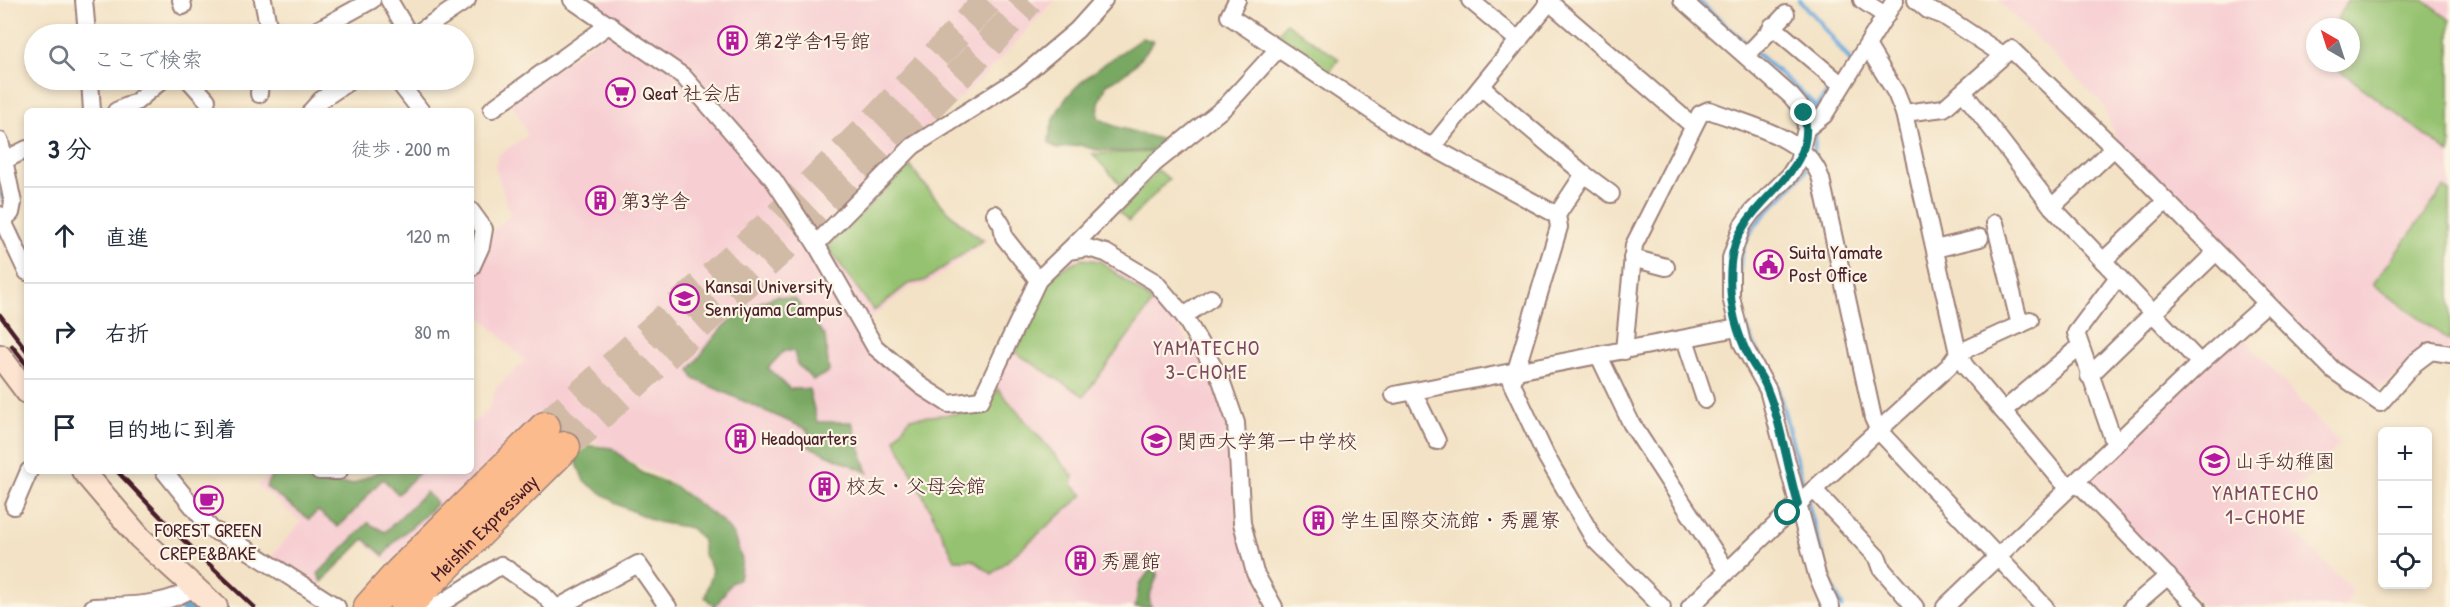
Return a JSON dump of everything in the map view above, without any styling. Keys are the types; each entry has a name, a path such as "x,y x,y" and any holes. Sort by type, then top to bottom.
{"highway":[{"name":"Meishin Expressway","path":"369,607 413,594 555,437"}],"main road":[{"path":"0,356 24,388"},
{"path":"84,474 126,524 216,607"}],"street":[{"path":"84,0 86,24"},
{"path":"263,0 268,24"},
{"path":"328,24 372,0"},
{"path":"388,0 403,24"},
{"path":"431,24 466,0"},
{"path":"572,0 683,76 772,180 816,244 875,347 921,386 949,404 981,400 1038,280 1155,163 1226,106 1277,50"},
{"path":"816,244 913,146 1020,78 1077,30 1104,0"},
{"path":"1237,0 1229,16 1277,50 1397,128 1557,215"},
{"path":"1470,0 1519,41"},
{"path":"1682,0 1751,51 1802,109 1813,125"},
{"path":"1862,0 1886,16"},
{"path":"1831,607 1817,575 1806,497 1768,390 1748,356 1737,328 1730,270 1739,233 1752,212 1795,168 1813,125 1868,47 1895,0"},
{"path":"1916,0 1928,10 1944,16 2003,55"},
{"path":"1432,147 1550,1 1692,125"},
{"path":"1751,51 1786,14"},
{"path":"492,109 610,24"},
{"path":"1772,27 1842,86"},
{"path":"1868,47 1896,93 1904,113 1958,353 1965,366 2062,481 2083,488 2198,607"},
{"path":"1904,113 1944,108 1964,93 2011,49 2114,148 2333,369 2380,403 2415,363 2431,351 2450,354"},
{"path":"1481,87 1611,194"},
{"path":"91,90 92,108"},
{"path":"123,108 136,102 150,90"},
{"path":"198,90 207,100"},
{"path":"314,108 336,90"},
{"path":"405,90 420,108"},
{"path":"1964,93 2052,207 2200,363"},
{"path":"1624,351 1634,245 1692,125 1700,114 1709,110 1791,142 1814,163 1821,179 1873,418 1879,431 2045,607"},
{"path":"0,141 13,203 11,213 1,218 24,266"},
{"path":"2052,207 2114,148"},
{"path":"5,160 24,150"},
{"path":"1584,174 1557,215 1559,227 1512,384 1541,445 1594,539 1662,607"},
{"path":"2103,261 2166,201"},
{"path":"995,214 1002,225 1004,237 1038,280"},
{"path":"474,215 484,229 481,246 474,261"},
{"path":"1690,607 1949,366 1958,353 2025,322 1995,222"},
{"path":"1935,249 1980,238"},
{"path":"1068,251 1088,248 1106,253 1155,282 1184,316 1221,380 1236,423 1242,523 1255,573 1274,607"},
{"path":"2089,376 2216,252"},
{"path":"1632,258 1666,267"},
{"path":"2115,445 2089,376 2076,333 2118,277"},
{"path":"1184,316 1211,298"},
{"path":"1945,607 2200,363 2267,303"},
{"path":"1394,394 1515,373 1737,328"},
{"path":"1685,339 1705,400"},
{"path":"2003,411 2079,347"},
{"path":"1599,356 1631,423 1727,571"},
{"path":"1413,392 1437,441"},
{"path":"14,506 28,474"},
{"path":"166,474 212,530 226,536 337,607"},
{"path":"1806,497 1878,558 1882,569 1916,607"},
{"path":"413,594 442,603 501,565 542,593 557,607 638,564 668,607"},
{"path":"2132,607 2168,576"},
{"path":"93,607 164,602 183,597 194,587"}],"shaded area":[{"name":"Kansai University Senriyama Campus","path":"585,0 1055,0 985,75 901,151 942,204 967,226 988,240 926,285 909,288 858,329 944,410 982,407 1041,284 1061,263 1081,256 1102,258 1147,285 1193,347 1219,393 1228,426 1236,525 1267,607 709,607 724,575 702,512 679,486 539,413 389,564 363,541 317,589 271,557 301,522 257,485 270,474 309,474 319,480 354,482 370,474 474,474 474,422 488,411 496,388 525,361 474,310 474,275 494,230 510,214 495,167 498,155 528,135 511,102 620,23"},
{"path":"1998,0 2450,0 2450,348 2402,372 2376,390 2336,366 2118,145 2102,103"},
{"name":"山手幼稚園","path":"2240,334 2340,444 2285,501 2297,514 2287,524 2353,591 2345,607 2299,607 2297,605 2204,607 2087,484 2087,479"}],"green space":[{"path":"2347,0 2423,0 2450,20 2450,154 2342,72 2360,72 2360,18 2338,18"},
{"path":"1286,23 1339,59 1326,77 1275,38"},
{"path":"1142,38 1153,41 1134,66 1107,84 1099,103 1098,118 1114,126 1160,139 1162,147 1149,151 1123,152 1096,150 1080,145 1057,149 1049,143 1052,125 1059,108 1070,94 1097,69"},
{"path":"1155,152 1121,185 1092,154"},
{"path":"910,166 943,206 983,240 924,281 908,284 874,311 827,246"},
{"path":"1158,170 1169,179 1129,221 1119,212"},
{"path":"2444,188 2450,192 2450,341 2373,284"},
{"path":"1082,259 1100,261 1153,302 1084,396 1016,353 1032,309 1046,285 1067,266"},
{"path":"777,296 795,299 825,336 829,372 813,380 797,364 794,351 784,351 768,368 790,389 809,389 817,422 852,422 868,473 806,445 808,430 694,379 690,370 726,324 748,309"},
{"path":"998,389 1073,476 1072,485 1083,495 992,574 973,560 955,560 895,439 910,418 985,411"},
{"path":"583,445 612,448 642,473 674,486 723,522 734,536 742,560 739,579 731,583 715,607 705,597 713,570 703,553 703,540 691,528 657,522 619,505 584,481 574,456"},
{"path":"275,474 303,474 319,483 353,484 373,474 418,474 398,494 383,479 338,527 318,511 309,519 266,487 270,478"},
{"path":"426,492 437,503 395,541 384,556 364,539 322,582 318,574 368,523 385,532"},
{"path":"1150,570 1155,570 1158,574 1149,597 1151,607 1135,607 1139,585"}],"waterway":[{"path":"1697,0 1749,46"},
{"path":"1799,0 1851,62"},
{"path":"1755,52 1812,102 1816,108 1816,115"},
{"path":"1816,108 1830,90"},
{"path":"1814,152 1816,127"},
{"path":"1742,309 1739,281 1741,259 1746,242 1764,215 1807,168"},
{"path":"0,193 4,200"},
{"path":"17,229 24,244"},
{"path":"1746,326 1757,352 1777,385 1805,492"},
{"path":"1807,500 1828,578 1842,607"}],"tunnel":[{"path":"545,427 776,219 878,118 988,0"},
{"path":"565,447 861,174 1029,0"}],"railway":[{"path":"0,315 24,347"},
{"path":"12,346 24,361"},
{"path":"120,474 175,532 254,607"}],"place":[{"name":"第2学舎1号館","path":"733,41"},
{"name":"Qeat 社会店","path":"621,93"},
{"name":"第3学舎","path":"600,201"},
{"name":"Suita Yamate Post Office","path":"1768,264"},
{"name":"Kansai University Senriyama Campus","path":"684,298"},
{"name":"Headquarters","path":"740,438"},
{"name":"関西大学第一中学校","path":"1156,441"},
{"name":"山手幼稚園","path":"2214,461"},
{"name":"校友・父母会館","path":"825,486"},
{"name":"FOREST GREEN CREPE&BAKE","path":"208,500"},
{"name":"学生国際交流館・秀麗寮","path":"1319,520"},
{"name":"秀麗館","path":"1080,561"}],"district":[{"name":"YAMATECHO 3-CHOME","path":"1207,360"},
{"name":"YAMATECHO 1-CHOME","path":"2266,505"}],"route":[{"path":"1788,513 1798,504 1768,390 1748,356 1737,328 1730,282 1733,249 1747,218 1789,176 1798,162 1806,129 1804,113"}]}
